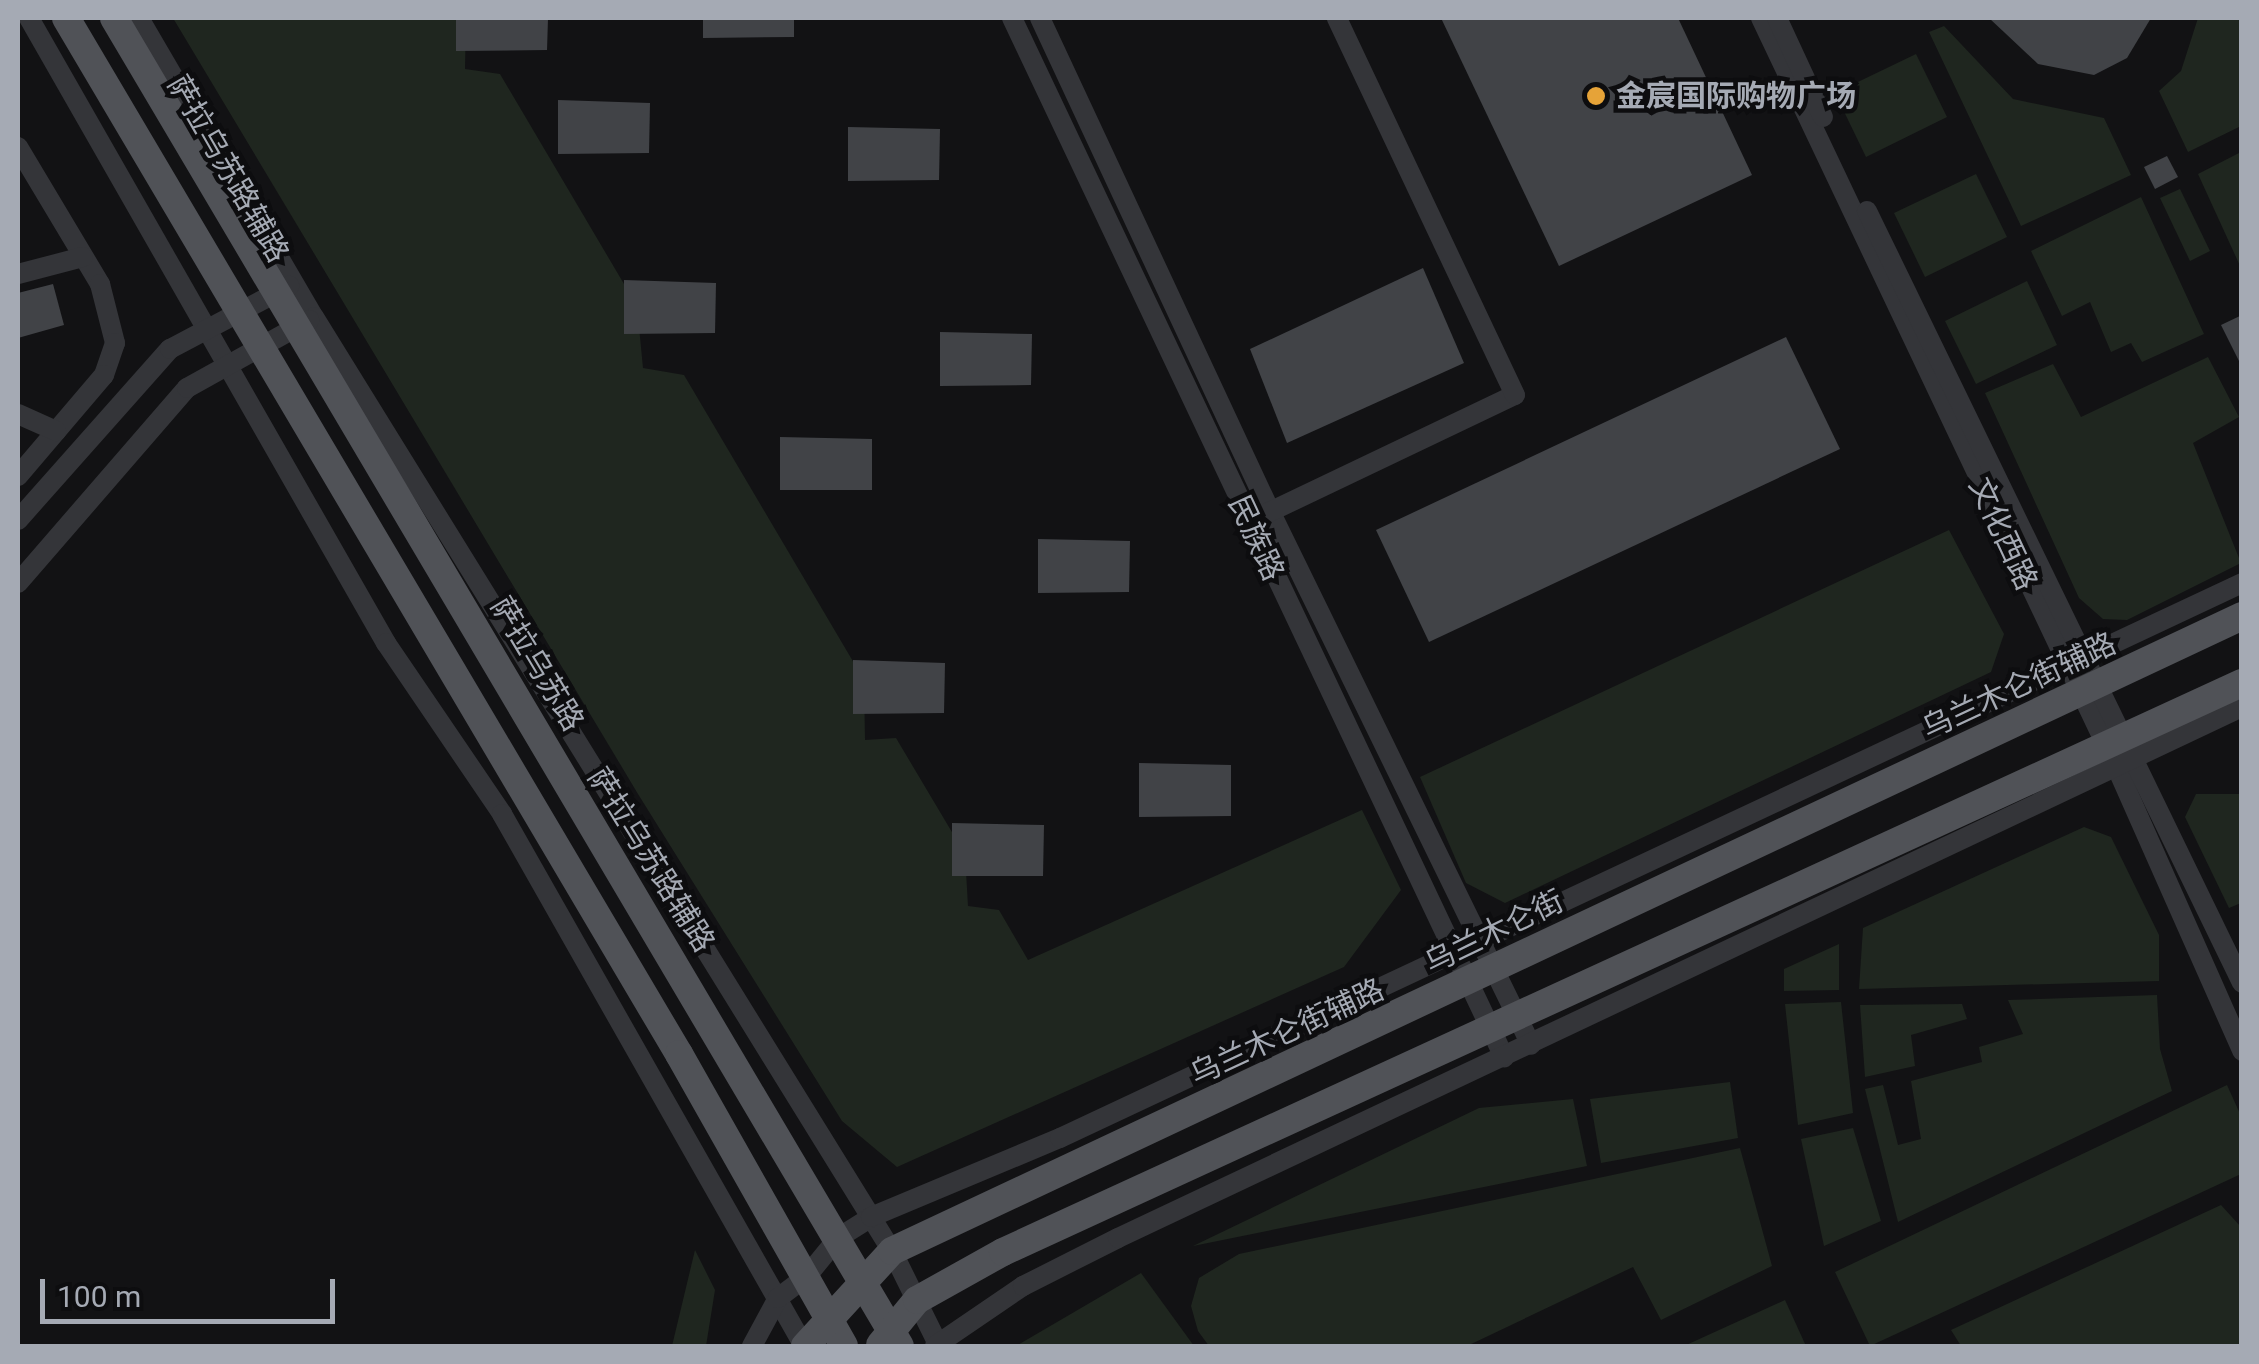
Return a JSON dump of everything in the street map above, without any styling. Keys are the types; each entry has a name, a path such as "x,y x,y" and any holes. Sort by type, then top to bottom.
{"main road":[{"path":"66,18 808,1276 844,1346"},
{"name":"萨拉乌苏路","path":"114,18 306,322 838,1238 890,1341"},
{"name":"乌兰木仑街","path":"804,1346 892,1250 1480,975 2082,673 2242,616"},
{"path":"890,1341 918,1300 1003,1252 1502,1024 2121,752 2242,682"}],"street":[{"path":"29,18 232,364 386,643 502,814 804,1346"},
{"name":"萨拉乌苏路辅路","path":"138,18 286,288"},
{"name":"民族路","path":"1012,18 1455,954 1480,975"},
{"name":"民族路","path":"1040,18 1270,511 1480,942 1480,975 1502,1024 1504,1057"},
{"path":"1249,524 1515,395 1337,18"},
{"name":"文化西路","path":"1761,18 2121,752 2242,983"},
{"name":"文化西路","path":"1778,18 2082,673"},
{"path":"18,147 83,256 109,309 114,342 104,375 18,476"},
{"path":"18,274 83,256"},
{"path":"18,520 153,365 236,312 286,288"},
{"path":"18,583 187,388 306,322"},
{"name":"萨拉乌苏路辅路","path":"306,322 892,1250 937,1346"},
{"path":"18,414 56,430"},
{"name":"乌兰木仑街辅路","path":"752,1346 778,1298 808,1276 838,1238 871,1217 1060,1138 1480,942 2082,673 2242,583"},
{"path":"937,1346 1023,1286 1118,1238 1531,1044 2121,752 2242,707"},
{"name":"文化西路","path":"2121,752 2242,1051"},
{"name":"民族路","path":"1502,1024 1531,1044"}],"shaded area":[{"path":"173,18 466,18 465,69 500,74 637,306 643,368 684,375 864,680 865,740 896,738 965,854 968,906 999,910 1028,960 1362,810 1401,890 1344,967 897,1167 842,1121 638,794"},
{"path":"2198,18 2241,18 2241,126 2188,152 2159,91 2181,71"},
{"path":"1944,26 2013,99 2104,118 2131,175 2021,226 1929,32"},
{"path":"1916,54 1947,117 1866,157 1835,93"},
{"path":"2241,152 2241,268 2198,174"},
{"path":"1976,174 2007,237 1925,277 1894,213"},
{"path":"2180,189 2210,251 2190,261 2160,198"},
{"path":"2141,197 2204,334 2142,362 2131,343 2111,352 2090,302 2062,316 2031,251"},
{"path":"2027,281 2057,345 1976,384 1945,321"},
{"path":"2208,357 2239,417 2193,443 2241,563 2127,620 2103,619 2079,598 1985,393 2053,364 2081,417"},
{"path":"1949,530 2004,634 1991,672 1505,903 1466,883 1420,777"},
{"path":"2196,794 2241,794 2241,903 2229,908 2185,817"},
{"path":"2084,827 2111,837 2159,935 2159,981 1859,989 1863,928"},
{"path":"1839,944 1839,990 1784,991 1784,969"},
{"path":"2157,995 2160,1049 2172,1091 1898,1222 1865,1089 1883,1085 1898,1145 1921,1139 1911,1081 1982,1062 1979,1047 2023,1034 2008,1000"},
{"path":"1841,1002 1853,1113 1798,1125 1785,1004"},
{"path":"1962,1004 1967,1019 1911,1035 1915,1066 1865,1077 1860,1005"},
{"path":"1730,1082 1738,1138 1601,1163 1590,1099"},
{"path":"2227,1085 2241,1116 2241,1174 1870,1346 1835,1272"},
{"path":"1573,1099 1587,1166 1193,1246 1479,1108"},
{"path":"1853,1128 1881,1221 1824,1246 1801,1139"},
{"path":"1740,1148 1772,1266 1661,1320 1633,1267 1467,1346 1209,1346 1198,1331 1191,1306 1199,1278 1239,1254"},
{"path":"2221,1205 2241,1227 2241,1346 1961,1346 1951,1330"},
{"path":"695,1250 715,1290 706,1346 672,1346"},
{"path":"1141,1273 1194,1346 1016,1346"},
{"path":"1785,1300 1806,1346 1684,1346"}],"building":[{"path":"456,18 548,18 547,50 456,51"},
{"path":"703,18 794,18 794,37 703,38"},
{"name":"金宸国际购物广场","path":"1441,18 1678,18 1752,175 1559,266"},
{"path":"1989,18 2151,18 2127,58 2094,75 2038,64"},
{"path":"558,100 650,103 649,153 558,154"},
{"path":"848,127 940,129 939,180 848,181"},
{"path":"2167,156 2178,177 2155,189 2144,167"},
{"path":"1423,268 1464,363 1287,443 1250,349"},
{"path":"624,280 716,283 715,333 624,334"},
{"path":"53,284 64,325 18,338 18,293"},
{"path":"2242,315 2242,367 2221,325"},
{"path":"940,332 1032,334 1031,385 940,386"},
{"path":"1786,337 1840,449 1429,642 1376,530"},
{"path":"780,437 872,439 872,490 780,490"},
{"path":"1038,539 1130,541 1129,592 1038,593"},
{"path":"853,660 945,663 944,713 853,714"},
{"path":"1139,763 1231,765 1231,816 1139,817"},
{"path":"952,823 1044,825 1043,876 952,876"}],"place":[{"name":"金宸国际购物广场","path":"1596,96"}]}
